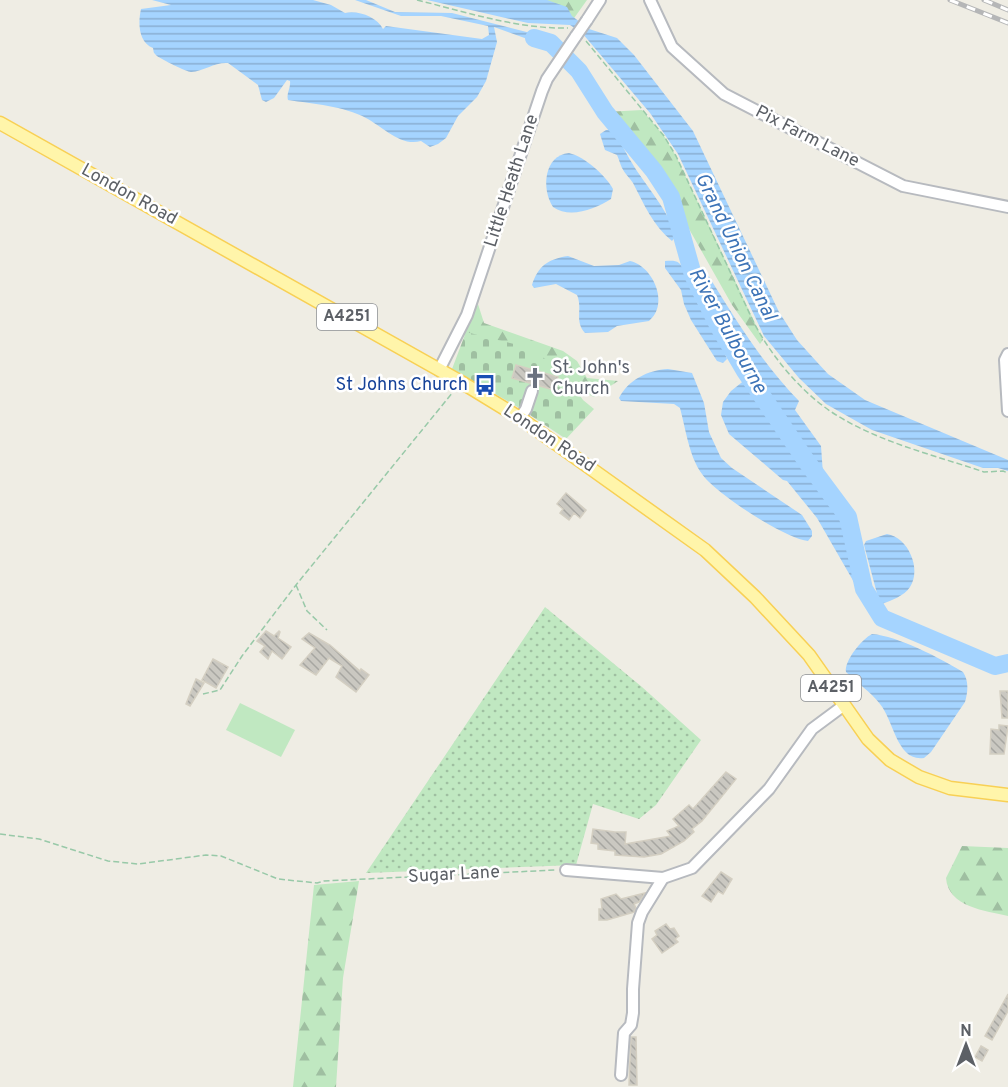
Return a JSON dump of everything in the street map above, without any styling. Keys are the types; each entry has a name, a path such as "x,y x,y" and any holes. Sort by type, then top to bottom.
{"main road":[{"name":"London Road","path":"0,123 461,382 520,418 705,550 755,597 809,655 868,739 890,760 919,777 950,788 1008,795"}],"street":[{"name":"Little Heath Lane","path":"439,370 467,315 542,91 600,0"},
{"name":"Pix Farm Lane","path":"650,0 672,46 724,94 903,186 1008,207"},
{"path":"1008,354 1005,360 1008,411"},
{"path":"520,418 526,409 532,391"},
{"path":"566,870 663,878 692,868 769,789 812,729 843,706"},
{"path":"621,1075 624,1033 631,1025 633,1013 638,923 642,912 663,878"}],"path":[{"path":"417,0 511,22 577,34 664,136 676,156 763,340 798,382 832,412 876,435 984,472 1008,473"},
{"path":"203,694 220,690 242,656 296,585 461,382"},
{"path":"296,585 307,611 327,630"},
{"name":"Sugar Lane","path":"0,834 39,839 108,861 138,864 206,855 221,856 278,879 317,883 566,870"}],"green space":[{"path":"533,0 587,0 572,21"},
{"path":"642,110 664,136 676,156 763,340 760,344 732,305 654,171 605,112"},
{"path":"478,304 484,323 563,351 577,361 587,378 618,381 594,397 526,356 463,335"},
{"name":"St. John's Church","path":"466,332 522,346 560,367 583,400 594,409 566,439 521,409 452,369"},
{"path":"545,607 642,687 701,740 656,805 639,819 593,804 576,865 366,873"},
{"path":"240,703 295,730 281,757 226,730"},
{"path":"962,846 1008,848 1008,916 970,906 953,895 948,888 946,878"},
{"path":"359,881 343,978 336,1087 293,1087 314,885"}],"water":[{"path":"152,0 313,0 331,5 345,13 367,15 383,29 386,26 482,39 489,35 488,26 441,16 401,16 355,0 366,0 395,12 452,13 558,40 555,49 494,27 497,42 486,81 477,97 458,116 446,138 430,147 421,141 399,139 366,118 348,111 288,100 290,81 287,80 274,98 266,102 262,100 258,85 228,63 191,72 163,60 144,41 140,14 141,9 171,5"},
{"name":"Grand Union Canal","path":"427,0 547,0 567,7 572,16 589,29 617,38 634,55 693,131 779,312 797,340 828,374 865,400 1008,460 1008,471 983,468 872,430 826,404 799,378 764,336 678,154 650,113 582,33 570,25 528,23"},
{"path":"606,130 612,130 615,134 662,207 676,236 672,241 659,229 622,168 617,155 605,150 600,134"},
{"path":"569,153 588,162 605,178 613,189 611,199 590,209 575,212 560,211 553,207 547,191 547,174 554,160"},
{"path":"568,256 594,266 619,265 630,261 638,264 646,270 656,286 658,305 655,314 649,321 617,326 608,332 585,333 580,324 577,295 556,284 534,288 532,285 537,273 545,264"},
{"path":"665,261 677,262 684,269 697,301 724,350 727,359 723,363 717,361 691,320 681,290 665,268"},
{"path":"708,275 761,356 799,401 795,410 821,446 823,474 785,424 746,366 701,278"},
{"path":"668,369 692,373 704,403 709,432 721,458 732,468 802,515 812,531 812,536 808,541 784,532 751,514 709,482 694,459 680,408 674,404 621,401 619,398 639,377 653,371"},
{"path":"746,379 787,442 839,514 846,527 859,583 855,584 817,518 787,481 729,434 721,415 723,402 731,391"},
{"path":"887,534 895,536 907,547 914,563 914,572 910,587 904,593 882,604 879,601 864,545 866,541"},
{"path":"872,634 919,648 954,666 965,675 967,694 965,702 931,752 924,758 915,758 908,754 897,739 880,704 846,672 854,651 863,640"}],"building":[{"name":"St. John's Church","path":"516,365 558,377 554,390 512,378"},
{"path":"566,493 586,510 580,518 574,513 569,520 560,513 563,509 557,504"},
{"path":"266,631 274,636 279,631 278,638 291,647 282,659 272,651 268,659 260,652 265,646 257,641"},
{"path":"309,633 330,645 360,671 361,669 369,675 356,692 336,677 342,666 329,658 316,675 300,665 315,648 302,639"},
{"path":"213,659 228,667 216,688 202,680"},
{"path":"196,679 204,683 190,706 186,704"},
{"path":"1000,691 1008,691 1008,718 1002,718"},
{"path":"999,725 1008,726 1004,754 990,754 991,729 999,730"},
{"path":"726,772 736,779 702,821 692,829 694,832 684,841 661,854 644,857 615,855 615,851 598,849 598,844 591,843 593,829 626,832 625,844 671,836 667,831 679,826 673,819 689,805 693,809"},
{"path":"721,872 732,879 723,894 718,891 711,902 702,896"},
{"path":"645,893 639,902 634,904 636,908 634,912 599,920 599,909 602,909 601,899 616,894 621,899"},
{"path":"666,924 670,929 674,928 679,936 675,939 678,942 662,953 652,939 657,935 655,931"},
{"path":"1008,994 1008,1011 992,1040 985,1036"},
{"path":"631,1037 636,1037 637,1085 629,1085"},
{"path":"981,1046 988,1050 982,1061 975,1057"}],"waterway":[{"name":"River Bulbourne","path":"534,38 551,43 579,71 605,112 654,171 671,197 693,275 719,327 745,371 848,517 864,589 882,618 995,666 1008,663"}],"railway":[{"path":"950,0 1008,23"},
{"path":"984,0 1008,10"}],"place":[{"name":"St. John's Church","path":"535,378"},
{"name":"St Johns Church","path":"485,385"}]}
